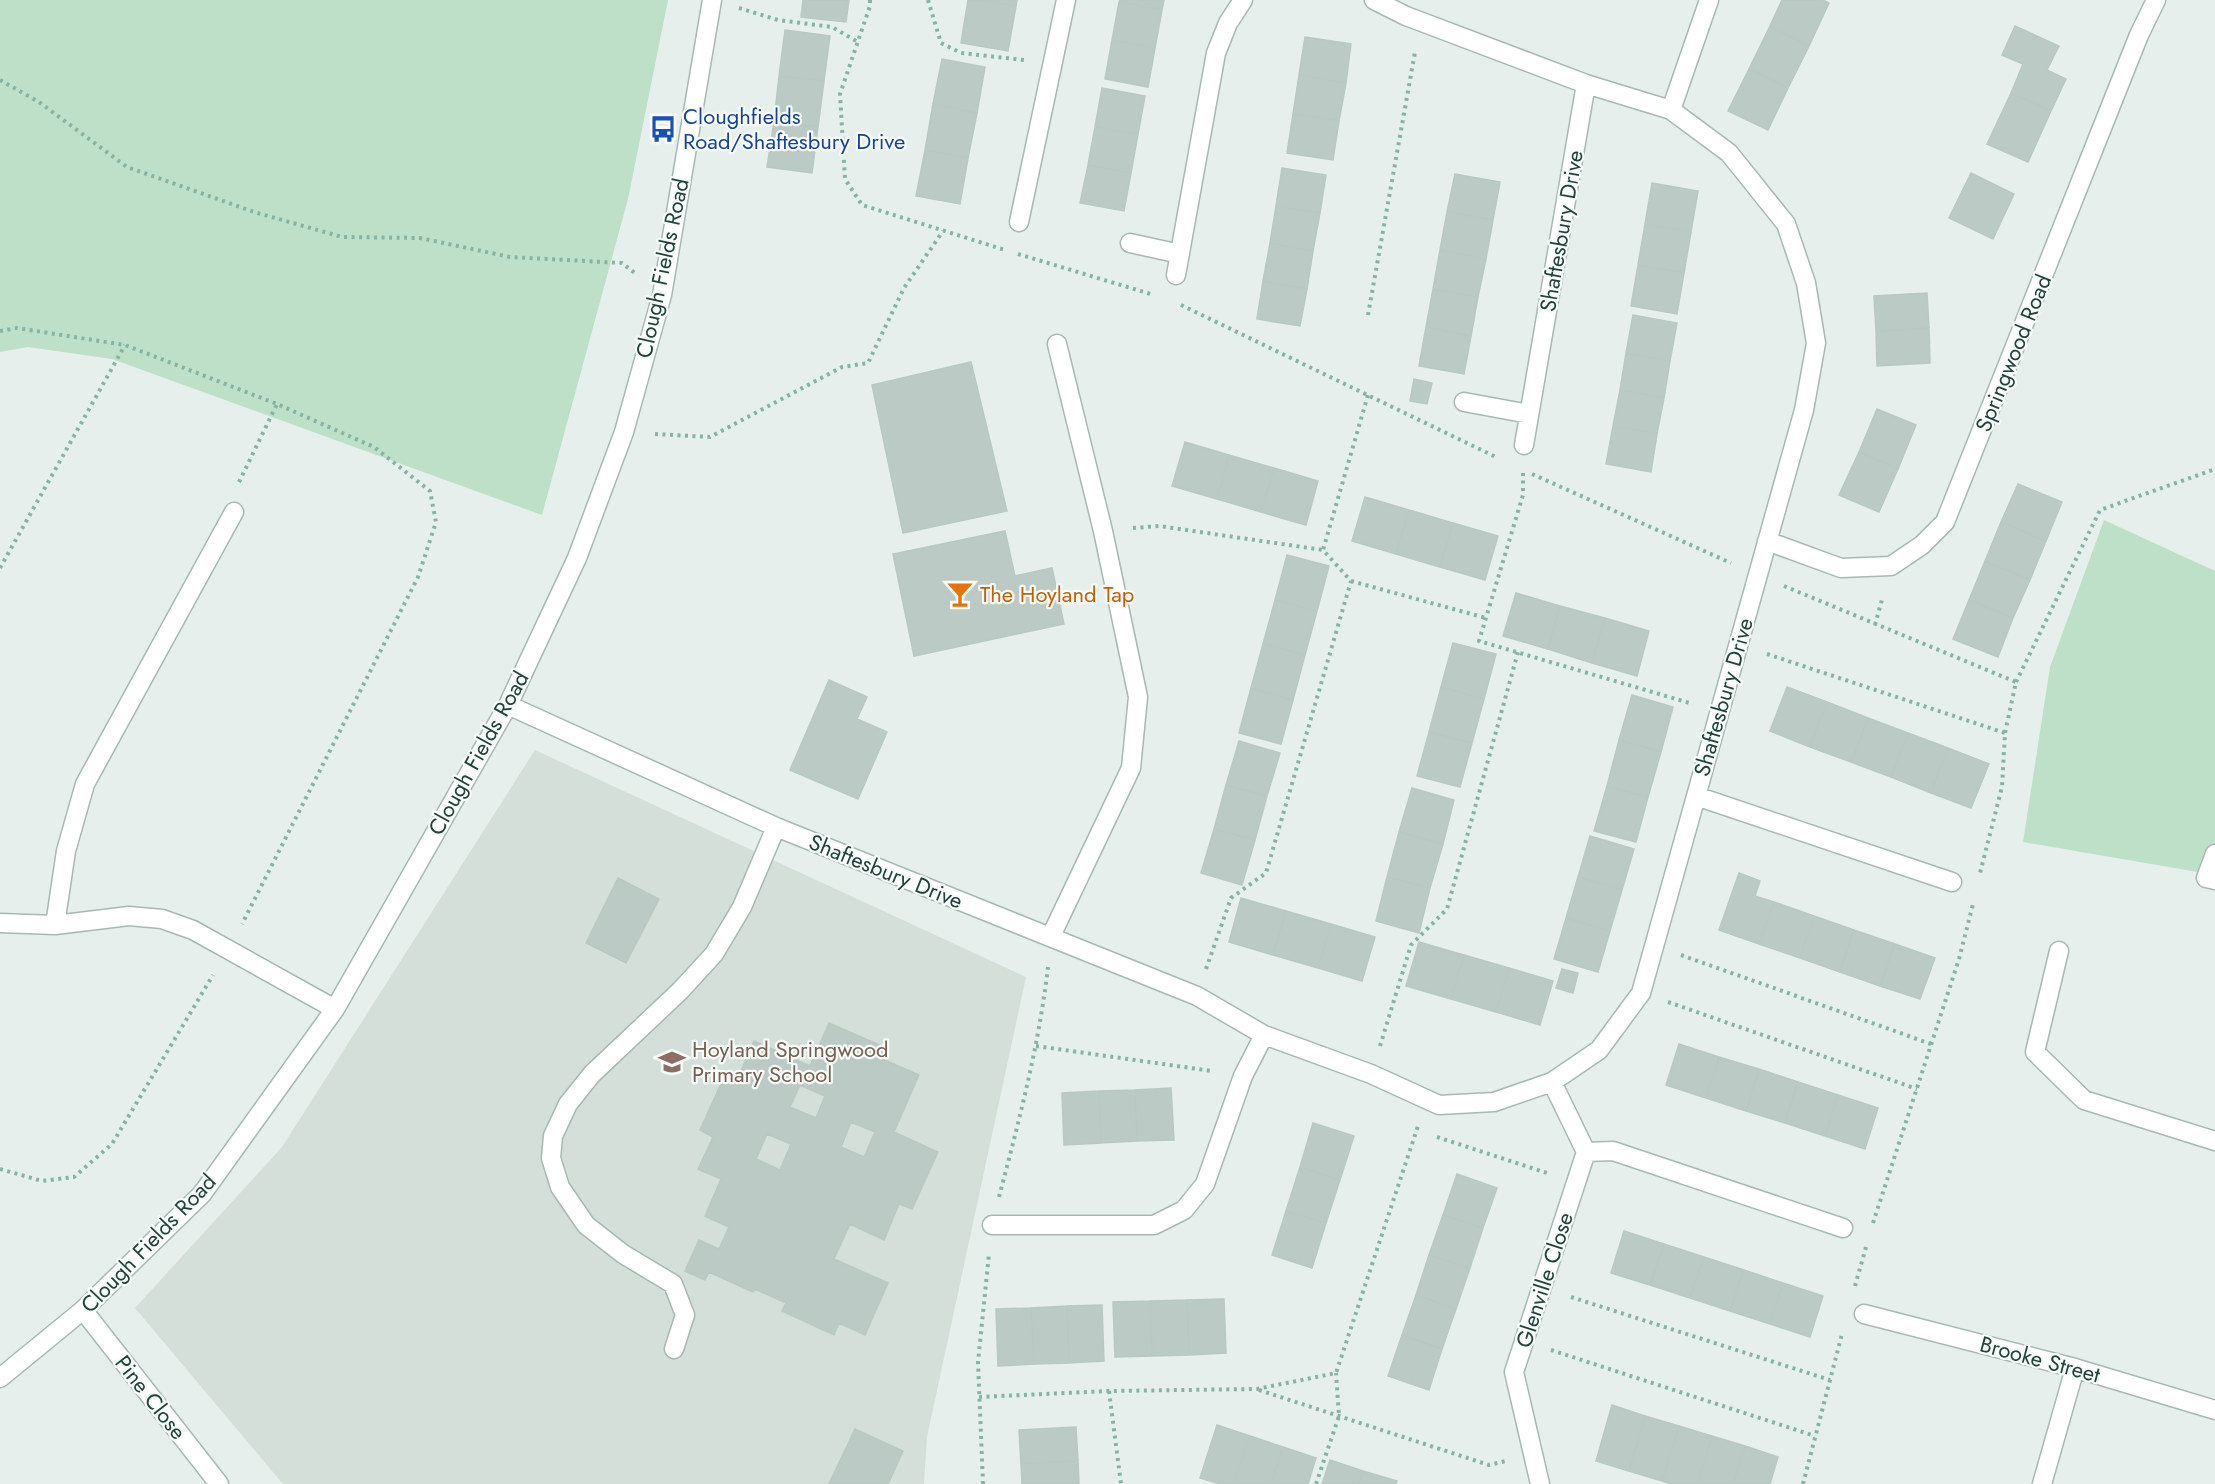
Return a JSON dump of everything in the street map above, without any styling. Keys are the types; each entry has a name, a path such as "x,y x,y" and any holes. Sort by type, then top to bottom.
{"street":[{"name":"Clough Fields Road","path":"0,1378 83,1311 202,1194 335,1009 508,705 577,558 624,432 662,295 712,0"},
{"path":"1019,222 1066,0"},
{"path":"1176,275 1216,53 1228,23 1243,0"},
{"name":"Shaftesbury Drive","path":"508,705 776,827 1197,996 1264,1035 1371,1074 1439,1105 1494,1102 1552,1082 1599,1050 1641,993 1804,410 1816,343 1806,283 1785,224 1729,153 1671,110 1586,84 1421,21 1374,0"},
{"path":"1671,110 1709,0"},
{"name":"Springwood Road","path":"1767,541 1841,568 1891,566 1922,545 1945,522 2139,35 2156,0"},
{"name":"Shaftesbury Drive","path":"1524,445 1586,84"},
{"path":"1130,243 1180,254"},
{"path":"1051,936 1131,768 1138,698 1103,531 1058,344"},
{"path":"1464,402 1529,414"},
{"path":"55,925 66,851 85,784 234,512"},
{"path":"1696,796 1952,882"},
{"path":"674,1349 685,1315 673,1284 622,1254 586,1225 560,1187 551,1158 553,1136 567,1104 592,1074 680,991 714,954 742,907 776,827"},
{"path":"2215,854 2206,878 2215,880"},
{"path":"0,923 55,925 129,916 162,919 193,930 335,1009"},
{"path":"2059,951 2035,1053 2084,1100 2215,1141"},
{"path":"992,1225 1154,1225 1184,1210 1205,1184 1243,1076 1264,1035"},
{"path":"1552,1082 1586,1152 1613,1151 1843,1228"},
{"name":"Glenville Close","path":"1540,1484 1514,1372 1586,1152"},
{"name":"Pine Close","path":"83,1311 219,1484"},
{"name":"Brooke Street","path":"1864,1314 2075,1368 2215,1410"},
{"path":"2042,1484 2075,1368"}],"path":[{"path":"870,0 870,6 840,94 845,179 862,205 1161,297"},
{"path":"928,0 941,44 961,53 1053,63"},
{"path":"736,7 778,20 832,27 858,42"},
{"path":"1368,315 1421,21"},
{"path":"0,80 39,102 127,167 254,212 342,237 420,238 510,257 622,264 662,295"},
{"path":"624,432 710,437 842,367 868,363 904,288 943,231"},
{"path":"1172,301 1504,461"},
{"path":"0,331 17,328 125,345 277,404 374,447 430,491 436,522 418,576 229,950 112,1144 74,1177 42,1181 0,1169"},
{"path":"0,568 125,345"},
{"path":"1323,550 1368,395"},
{"path":"234,512 234,493 277,404"},
{"path":"1979,879 2002,786 2005,733 2016,682 2100,510 2215,469"},
{"path":"1719,711 1479,641 1523,495 1523,470 1757,575 2016,682"},
{"path":"1103,531 1159,526 1323,550 1351,581 1486,618"},
{"path":"1197,996 1231,898 1266,873 1351,581"},
{"path":"1738,645 2005,733"},
{"path":"1371,1074 1411,945 1447,909 1518,652"},
{"path":"1873,1225 1959,959 1973,902"},
{"path":"1654,945 1931,1044"},
{"path":"1641,993 1917,1089"},
{"path":"1036,1046 1243,1076"},
{"path":"1316,1484 1339,1416 1336,1373 1426,1099"},
{"path":"1416,1130 1576,1183"},
{"path":"1855,1288 1869,1237"},
{"path":"1541,1287 1830,1380"},
{"path":"1803,1484 1844,1329"},
{"path":"1524,1341 1815,1436"},
{"path":"979,1397 1109,1391 1257,1389 1336,1373"},
{"path":"1257,1389 1489,1465"},
{"path":"1109,1391 1120,1484"}],"shaded area":[{"name":"Hoyland Springwood Primary School","path":"535,750 1026,977 927,1437 924,1484 283,1484 135,1308 282,1147"}],"green space":[{"path":"0,0 668,0 628,199 542,515 112,359 28,347 0,352"},
{"path":"2104,520 2215,571 2215,875 2023,842 2050,667"}],"building":[{"path":"803,0 849,0 846,22 801,17"},
{"path":"968,0 1016,6 1008,51 961,43"},
{"path":"981,0 1017,0 1016,6"},
{"path":"1120,0 1164,0 1162,10 1119,2"},
{"path":"1782,0 1823,0 1829,3 1809,46 1770,26"},
{"path":"1119,2 1162,10 1155,48 1112,40"},
{"path":"1770,26 1809,46 1788,88 1749,69"},
{"path":"2015,26 2059,46 2047,70 2066,79 2051,111 2011,93 2023,64 2002,55"},
{"path":"785,30 830,36 824,81 779,76"},
{"path":"1305,37 1351,44 1346,83 1299,75"},
{"path":"1112,40 1155,48 1148,87 1105,79"},
{"path":"942,59 985,67 977,113 933,104"},
{"path":"1749,69 1788,88 1768,130 1728,111"},
{"path":"1299,75 1346,83 1339,121 1293,114"},
{"path":"779,76 824,81 818,127 774,121"},
{"path":"1102,88 1145,96 1138,134 1095,127"},
{"path":"2011,93 2051,111 2028,162 1987,144"},
{"path":"933,104 977,113 968,158 925,150"},
{"path":"1293,114 1339,121 1333,160 1287,153"},
{"path":"774,121 818,127 812,173 767,167"},
{"path":"1095,127 1138,134 1131,173 1088,165"},
{"path":"925,150 968,158 960,204 916,196"},
{"path":"1088,165 1131,173 1124,211 1080,203"},
{"path":"1282,168 1326,175 1320,213 1276,206"},
{"path":"1971,173 2014,194 1993,239 1949,218"},
{"path":"1455,174 1500,182 1493,220 1447,212"},
{"path":"1652,183 1698,191 1691,232 1645,224"},
{"path":"1276,206 1320,213 1313,251 1270,243"},
{"path":"1447,212 1493,220 1486,259 1440,250"},
{"path":"1645,224 1691,232 1684,273 1638,265"},
{"path":"1270,243 1313,251 1307,289 1263,281"},
{"path":"1440,250 1486,259 1478,297 1433,289"},
{"path":"1638,265 1684,273 1677,314 1631,306"},
{"path":"1263,281 1307,289 1300,326 1257,319"},
{"path":"1433,289 1478,297 1471,336 1426,327"},
{"path":"1927,293 1929,328 1876,331 1874,296"},
{"path":"1633,315 1677,323 1670,361 1626,353"},
{"path":"1426,327 1471,336 1464,374 1419,366"},
{"path":"1929,328 1930,363 1877,366 1876,331"},
{"path":"1626,353 1670,361 1664,398 1620,390"},
{"path":"971,362 1007,511 903,533 872,385"},
{"path":"1414,379 1432,383 1427,404 1410,401"},
{"path":"1620,390 1664,398 1657,434 1613,426"},
{"path":"1877,409 1916,425 1898,469 1859,452"},
{"path":"1613,426 1657,434 1651,472 1606,464"},
{"path":"1185,442 1229,455 1217,499 1172,486"},
{"path":"1859,452 1898,469 1879,512 1839,495"},
{"path":"1229,455 1274,468 1261,512 1217,499"},
{"path":"1274,468 1318,481 1306,525 1261,512"},
{"path":"2018,484 2062,502 2046,541 2001,522"},
{"path":"1365,497 1409,510 1396,554 1352,541"},
{"path":"1409,510 1453,523 1440,567 1396,554"},
{"path":"2001,522 2046,541 2030,580 1985,561"},
{"path":"1453,523 1498,536 1485,580 1440,567"},
{"path":"1005,531 1015,576 1052,568 1064,624 914,656 893,554"},
{"path":"1287,555 1329,566 1317,611 1275,600"},
{"path":"1985,561 2030,580 2013,618 1969,600"},
{"path":"1516,593 1560,606 1548,649 1503,636"},
{"path":"1275,600 1317,611 1305,655 1263,644"},
{"path":"1969,600 2013,618 1998,657 1953,639"},
{"path":"1560,606 1605,618 1592,663 1548,649"},
{"path":"1605,618 1649,631 1637,676 1592,663"},
{"path":"1453,643 1496,654 1484,699 1441,687"},
{"path":"1263,644 1305,655 1293,700 1251,688"},
{"path":"829,680 867,697 857,719 887,732 858,799 790,770"},
{"path":"1441,687 1484,699 1472,743 1429,732"},
{"path":"1787,687 1827,702 1810,747 1770,731"},
{"path":"1251,688 1293,700 1281,744 1239,733"},
{"path":"1632,695 1673,707 1661,752 1619,740"},
{"path":"1827,702 1868,718 1851,762 1810,747"},
{"path":"1868,718 1908,733 1891,777 1851,762"},
{"path":"1429,732 1472,743 1460,787 1417,776"},
{"path":"1908,733 1948,748 1931,793 1891,777"},
{"path":"1619,740 1661,752 1648,797 1607,786"},
{"path":"1239,741 1280,753 1267,796 1226,785"},
{"path":"1948,748 1989,764 1971,808 1931,793"},
{"path":"1226,785 1267,796 1255,840 1214,829"},
{"path":"1607,786 1648,797 1636,842 1594,831"},
{"path":"1412,788 1454,800 1443,844 1399,832"},
{"path":"1214,829 1255,840 1242,885 1201,873"},
{"path":"1399,832 1443,844 1430,888 1387,877"},
{"path":"1590,836 1634,849 1622,890 1578,877"},
{"path":"1739,873 1760,881 1755,896 1774,902 1759,944 1719,930"},
{"path":"1387,877 1430,888 1419,933 1376,921"},
{"path":"1578,877 1622,890 1610,931 1566,918"},
{"path":"618,878 659,899 626,963 586,943"},
{"path":"1241,898 1286,911 1273,955 1229,942"},
{"path":"1774,902 1814,916 1800,958 1759,944"},
{"path":"1286,911 1331,924 1318,968 1273,955"},
{"path":"1814,916 1854,930 1840,972 1800,958"},
{"path":"1566,918 1610,931 1598,972 1554,959"},
{"path":"1331,924 1375,937 1362,981 1318,968"},
{"path":"1854,930 1895,944 1880,986 1840,972"},
{"path":"1419,942 1464,955 1451,999 1406,986"},
{"path":"1895,944 1935,958 1920,999 1880,986"},
{"path":"1464,955 1509,968 1496,1012 1451,999"},
{"path":"1509,968 1553,981 1540,1025 1496,1012"},
{"path":"1562,969 1578,973 1573,993 1556,988"},
{"path":"829,1023 886,1048 882,1059 919,1075 894,1132 938,1152 912,1209 899,1204 884,1240 850,1224 834,1259 888,1283 865,1335 839,1323 834,1335 782,1311 786,1303 755,1289 753,1292 709,1272 705,1280 685,1271 699,1240 719,1249 729,1227 705,1216 721,1179 698,1169 713,1137 700,1130 725,1075 737,1080 754,1041 810,1066","holes":["800,1085 825,1096 816,1118 790,1107","851,1122 875,1132 864,1157 841,1147","767,1134 791,1144 780,1170 756,1159"]},
{"path":"1679,1044 1719,1057 1706,1098 1666,1085"},
{"path":"1719,1057 1759,1069 1746,1111 1706,1098"},
{"path":"1759,1069 1798,1082 1785,1123 1746,1111"},
{"path":"1798,1082 1838,1095 1825,1136 1785,1123"},
{"path":"1171,1088 1174,1140 1137,1141 1135,1090"},
{"path":"1135,1090 1137,1141 1101,1143 1099,1091"},
{"path":"1099,1091 1101,1143 1064,1145 1062,1093"},
{"path":"1838,1095 1878,1108 1865,1149 1825,1136"},
{"path":"1313,1123 1354,1136 1340,1180 1300,1167"},
{"path":"1300,1167 1340,1180 1326,1223 1286,1211"},
{"path":"1457,1174 1497,1188 1483,1228 1443,1215"},
{"path":"1286,1211 1326,1223 1312,1268 1272,1255"},
{"path":"1443,1215 1483,1228 1470,1268 1429,1255"},
{"path":"1624,1231 1664,1244 1650,1285 1611,1273"},
{"path":"1664,1244 1704,1257 1690,1298 1650,1285"},
{"path":"1429,1255 1470,1268 1456,1309 1416,1295"},
{"path":"1704,1257 1744,1270 1730,1311 1690,1298"},
{"path":"1744,1270 1783,1283 1770,1324 1730,1311"},
{"path":"1783,1283 1823,1296 1810,1337 1770,1324"},
{"path":"1416,1295 1456,1309 1442,1349 1402,1335"},
{"path":"1224,1299 1226,1353 1189,1355 1187,1300"},
{"path":"1187,1300 1189,1355 1152,1356 1150,1301"},
{"path":"1150,1301 1152,1356 1115,1357 1113,1302"},
{"path":"1102,1305 1104,1361 1069,1363 1067,1306"},
{"path":"1067,1306 1069,1363 1034,1364 1031,1308"},
{"path":"1031,1308 1034,1364 998,1366 996,1309"},
{"path":"1402,1335 1442,1349 1429,1390 1388,1376"},
{"path":"1612,1405 1645,1416 1629,1471 1596,1461"},
{"path":"1645,1416 1679,1426 1662,1481 1629,1471"},
{"path":"1217,1425 1250,1436 1234,1484 1220,1484 1200,1478"},
{"path":"1679,1426 1712,1436 1698,1484 1671,1484 1662,1481"},
{"path":"1076,1427 1078,1461 1021,1464 1019,1430"},
{"path":"855,1429 903,1451 888,1484 829,1484"},
{"path":"1250,1436 1283,1447 1271,1484 1234,1484"},
{"path":"1712,1436 1745,1446 1733,1484 1698,1484"},
{"path":"1745,1446 1778,1457 1770,1484 1733,1484"},
{"path":"1283,1447 1316,1458 1308,1484 1271,1484"},
{"path":"1330,1460 1363,1471 1359,1484 1322,1484"},
{"path":"1078,1461 1079,1484 1022,1484 1021,1464"},
{"path":"1363,1471 1397,1481 1396,1484 1359,1484"}],"place":[{"name":"Cloughfields Road/Shaftesbury Drive","path":"663,129"},
{"name":"The Hoyland Tap","path":"960,594"},
{"name":"Hoyland Springwood Primary School","path":"672,1062"}]}
